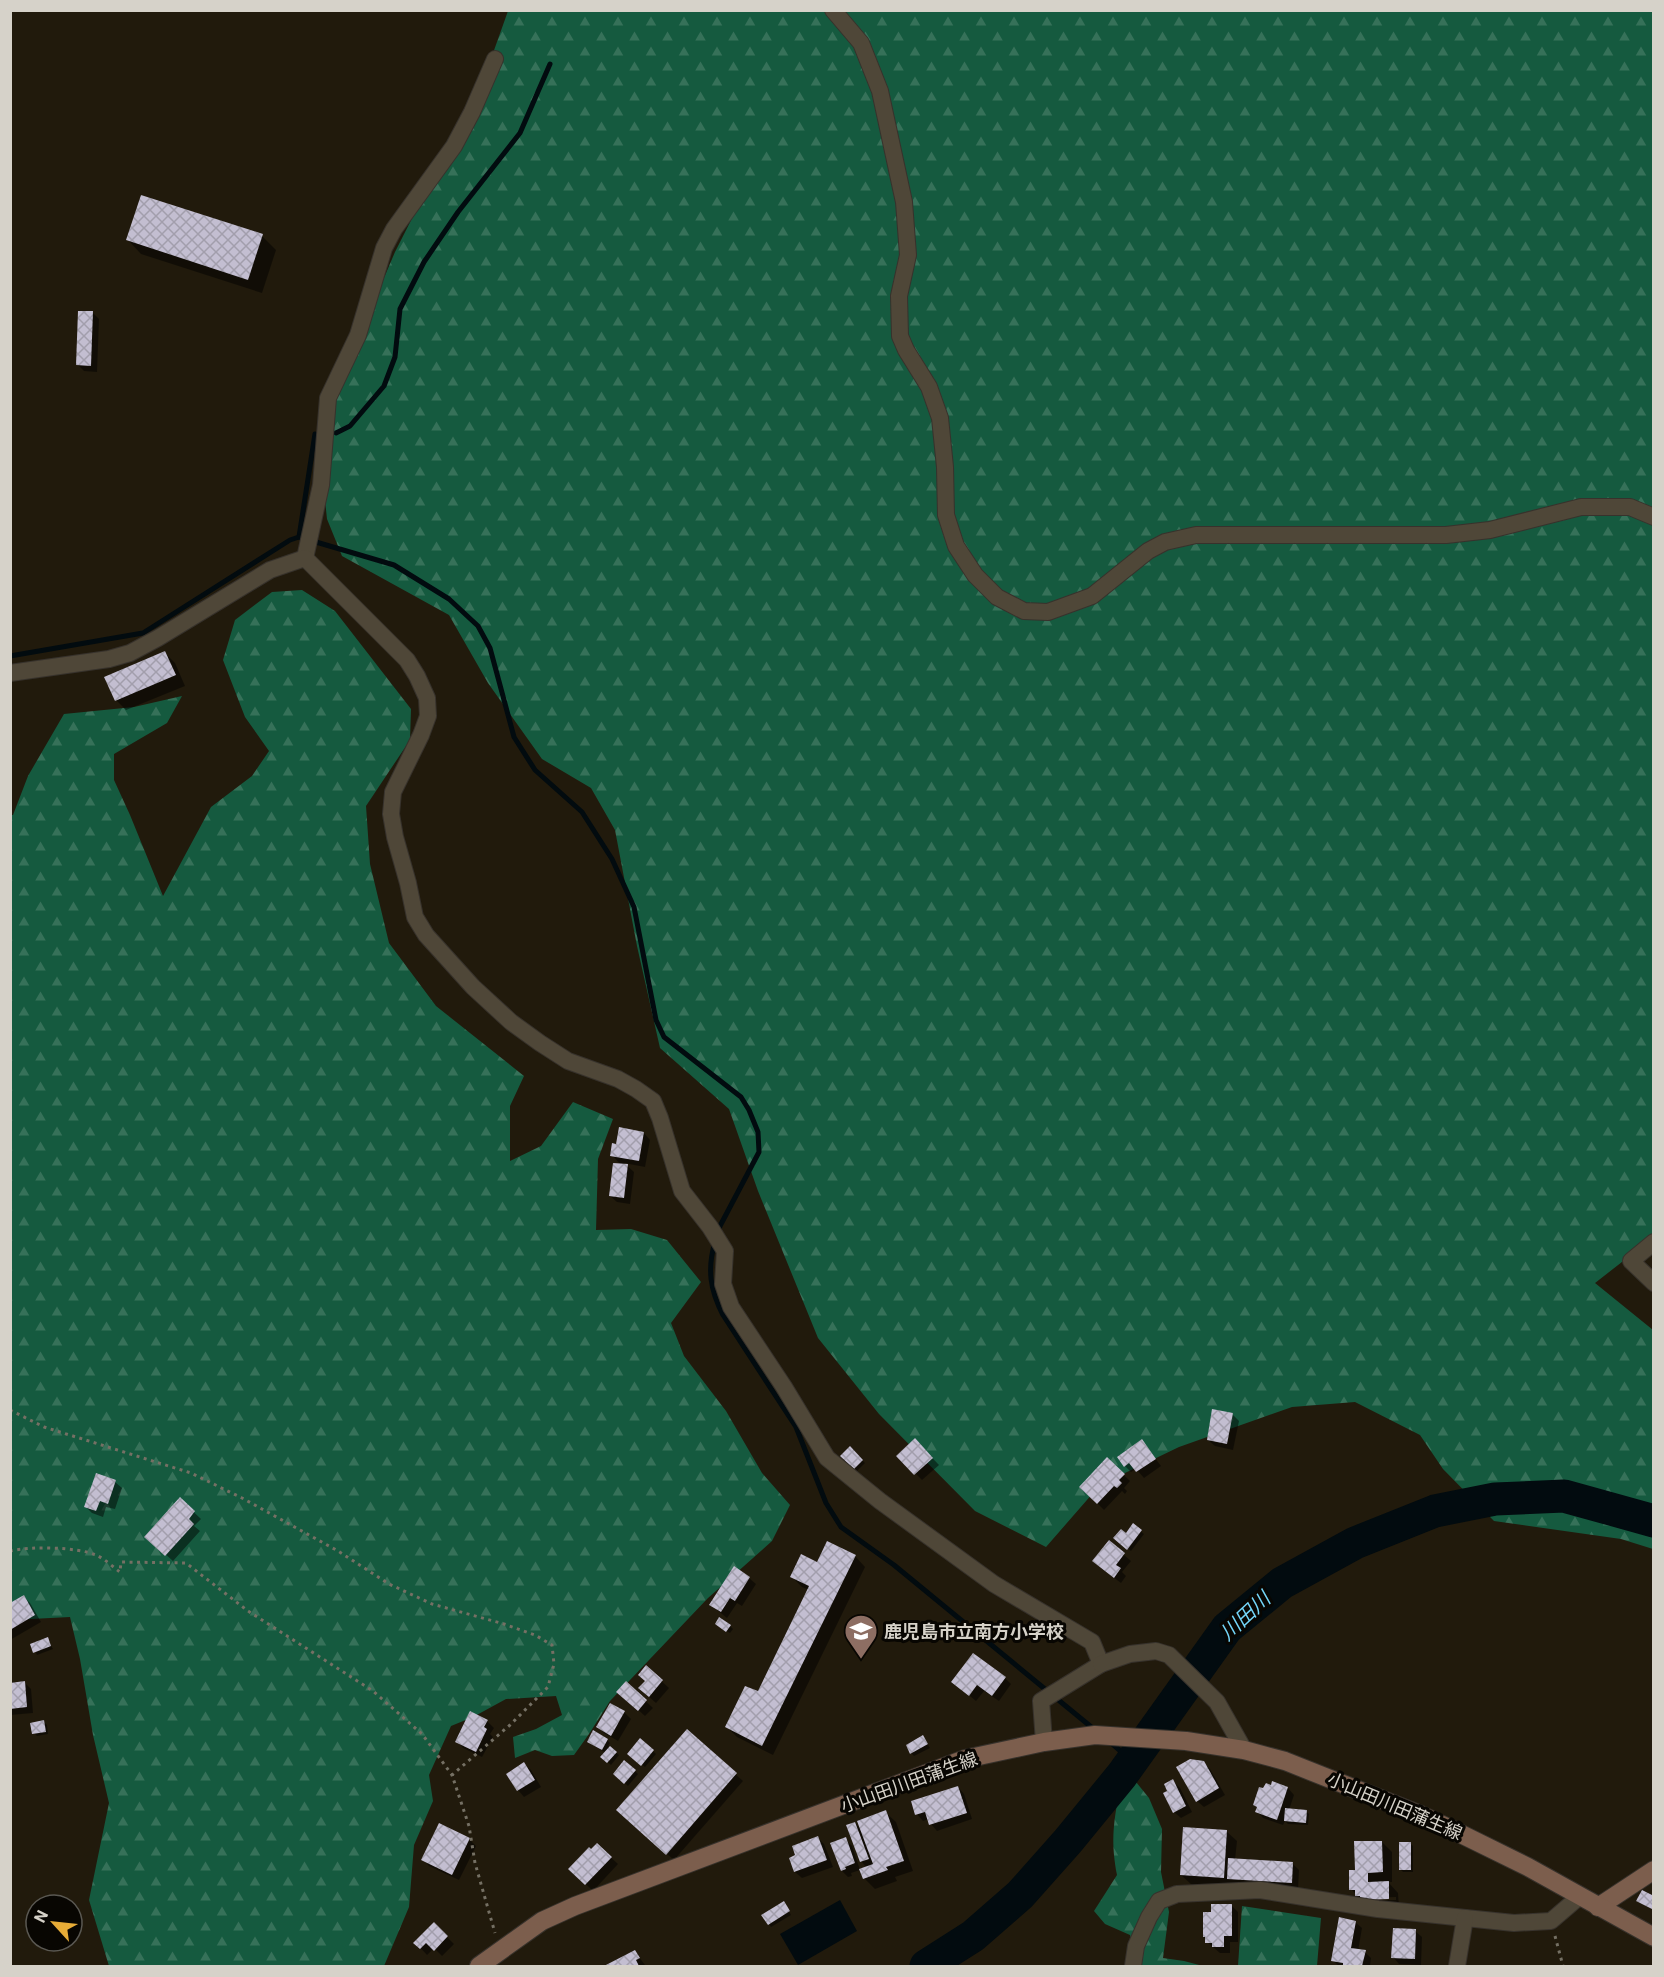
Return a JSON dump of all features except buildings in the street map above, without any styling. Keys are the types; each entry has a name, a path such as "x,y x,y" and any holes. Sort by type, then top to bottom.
{"main road":[{"name":"小山田川田蒲生線","path":"479,1966 542,1921 576,1906 965,1759 1044,1742 1095,1735 1186,1741 1244,1750 1285,1761 1421,1815 1528,1867 1653,1936"},
{"path":"1598,1907 1653,1870"}],"street":[{"path":"833,10 861,43 880,92 895,158 904,202 909,255 899,296 900,336 906,350 930,387 940,418 945,467 946,515 956,546 975,575 997,597 1024,612 1048,612 1092,596 1148,551 1165,542 1196,535 1446,535 1490,530 1581,507 1629,507 1653,517"},
{"path":"10,673 109,659 130,653 308,545 321,484 328,398 358,335 384,248 394,229 454,146 495,59"},
{"path":"308,545 407,660 427,698 428,716 393,792 391,814 394,837 408,883 415,918 444,956 511,1022 568,1061 618,1079 652,1101 660,1118 682,1191 725,1251 723,1284 731,1307 784,1387 826,1458 880,1501 994,1584 1092,1642 1101,1664"},
{"path":"1653,1242 1630,1261 1653,1283"},
{"path":"1044,1742 1041,1701 1101,1664 1130,1654 1156,1651 1170,1656 1217,1702 1244,1750"},
{"path":"1133,1966 1136,1946 1149,1917 1159,1901 1177,1894 1260,1890 1378,1909 1514,1923 1551,1921 1579,1897"},
{"path":"1457,1966 1465,1918"}],"path":[{"path":"10,1410 44,1427 191,1473 242,1498 338,1551 389,1584 432,1604 504,1624 535,1635 552,1645 554,1664 548,1687 510,1725 452,1775"},
{"path":"10,1551 20,1548 76,1549 98,1556 120,1572 121,1562 186,1563 248,1611 373,1691 422,1734 452,1775 469,1826 475,1863 500,1951"},
{"path":"1551,1921 1563,1966"}],"green space":[{"path":"508,11 1653,11 1654,1237 1595,1283 1653,1330 1653,1549 1621,1539 1494,1521 1443,1469 1420,1435 1355,1402 1292,1407 1179,1447 1100,1485 1046,1547 975,1511 879,1414 818,1338 758,1191 729,1109 660,1048 637,946 615,830 591,788 542,759 488,683 449,615 342,556 327,519 318,433 395,252 487,70"},
{"path":"302,590 335,611 411,709 410,740 366,806 370,864 389,943 436,1006 524,1076 510,1106 510,1161 541,1146 573,1102 613,1119 598,1159 596,1230 631,1229 667,1240 701,1282 671,1323 684,1356 726,1411 762,1473 790,1505 772,1541 708,1598 610,1701 574,1755 552,1756 535,1750 515,1758 513,1737 536,1729 562,1715 556,1696 506,1699 451,1726 429,1775 433,1801 414,1845 409,1907 384,1966 109,1966 89,1900 109,1803 70,1617 11,1620 11,815 13,815 28,776 64,714 134,707 182,696 167,723 114,754 114,780 163,896 211,807 252,776 269,751 245,717 223,660 235,620 272,592"},
{"path":"1136,1782 1149,1798 1162,1829 1161,1872 1169,1912 1163,1958 1203,1966 1132,1966 1135,1957 1130,1935 1105,1924 1094,1911 1117,1875 1114,1834 1119,1793"},
{"path":"1242,1906 1321,1918 1317,1966 1238,1966"}],"shaded area":[{"path":"840,1900 857,1931 798,1965 780,1934"}],"waterway":[{"path":"336,433 350,426 384,386 395,357 400,309 424,262 458,212 520,133 550,64"},
{"path":"315,434 299,537 394,565 449,599 478,626 490,648 514,737 535,770 582,812 612,859 634,907 656,1020 664,1037 741,1097 749,1110 758,1132 759,1152 718,1233"},
{"path":"10,656 143,633 290,540 299,537"},
{"path":"715,1242 711,1261 711,1279 719,1306 796,1427 826,1503 841,1527 894,1565 1095,1730"},
{"name":"川田川","path":"926,1966 973,1936 1020,1895 1122,1775 1227,1628 1282,1583 1355,1543 1435,1511 1495,1499 1564,1496 1654,1521"},
{"path":"1109,1741 1132,1761"}],"place":[{"name":"鹿児島市立南方小学校","path":"861,1660"}]}
